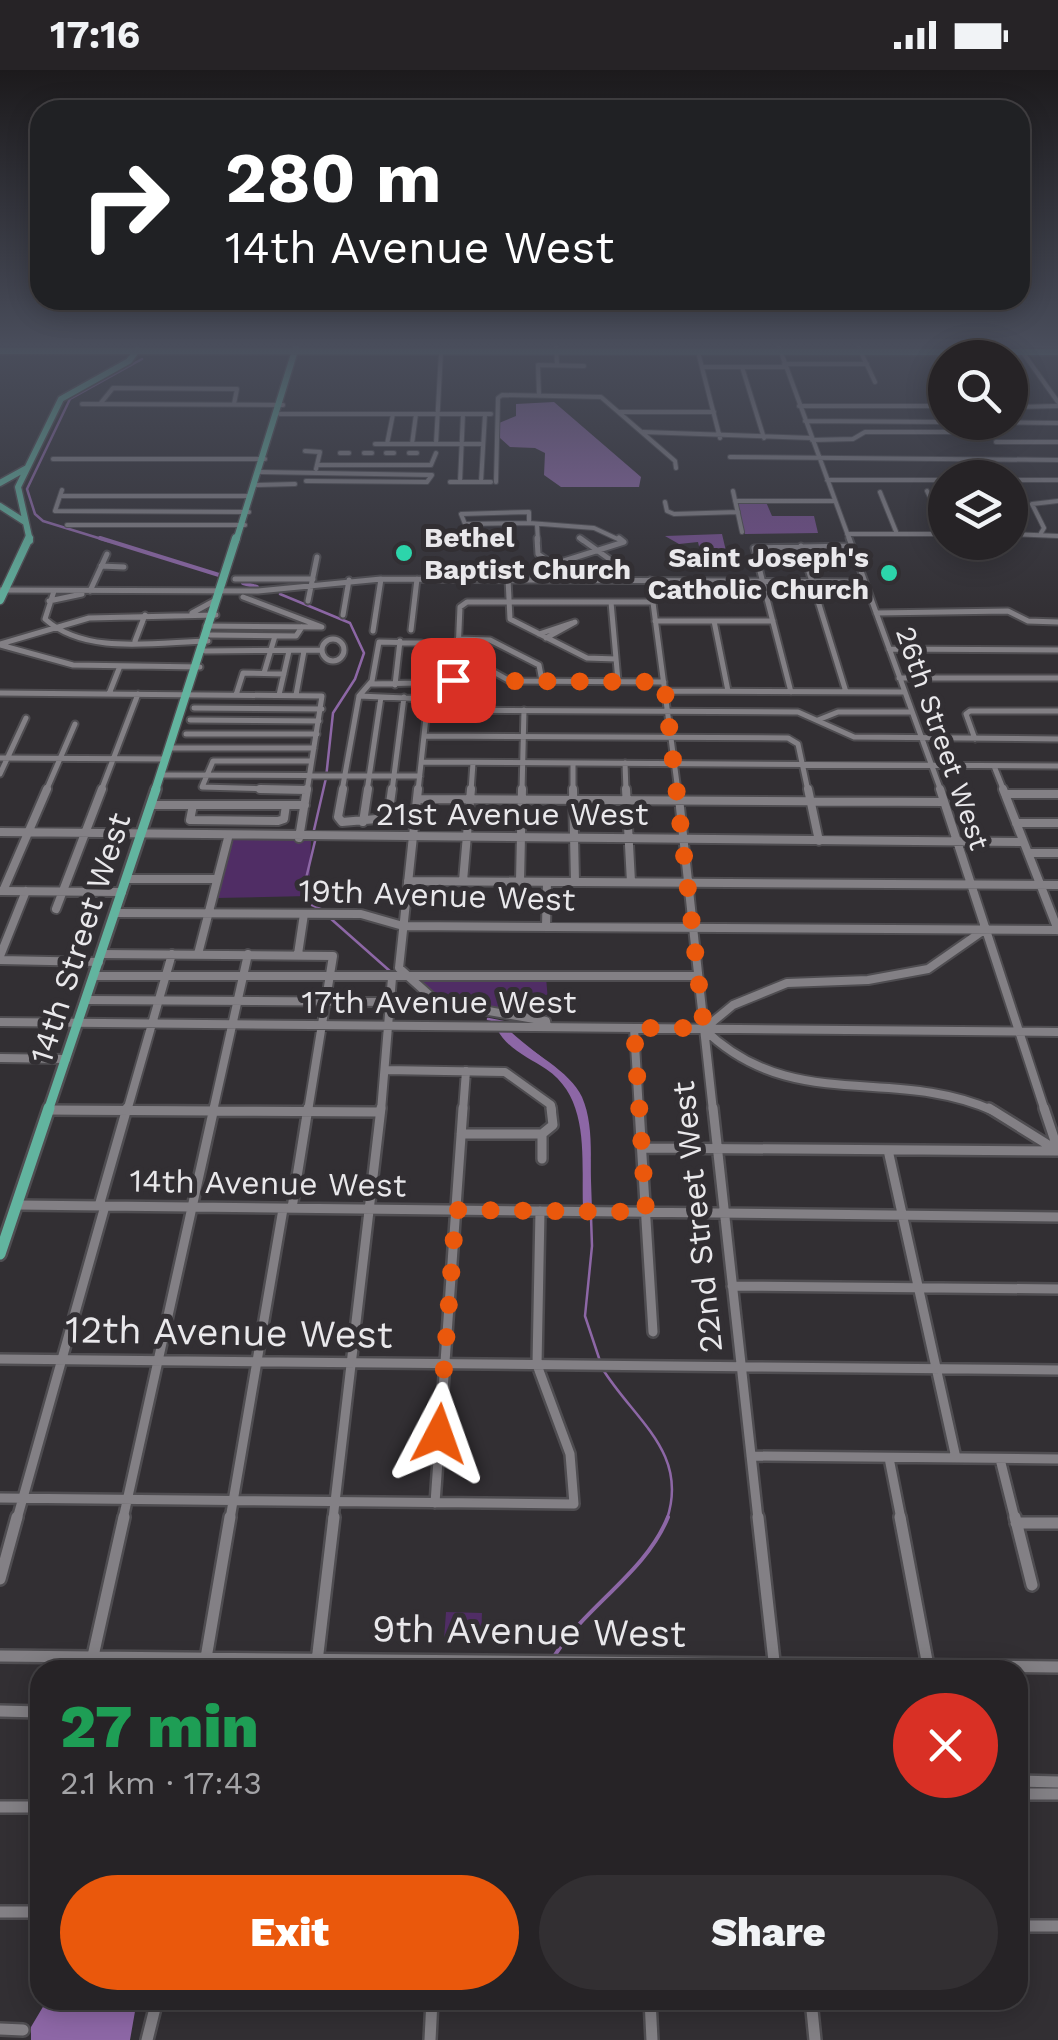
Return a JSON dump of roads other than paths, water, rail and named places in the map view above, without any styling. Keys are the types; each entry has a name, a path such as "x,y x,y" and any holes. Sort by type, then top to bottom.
{"main road":[{"path":"0,600 28,547 28,527 17,494 43,436"},
{"name":"14th Street West","path":"246,512 270,436"},
{"name":"14th Street West","path":"196,667 205,651 241,525 260,481 262,459"},
{"path":"0,484 29,464"},
{"path":"0,506 28,527"},
{"name":"14th Street West","path":"213,615 220,591"},
{"name":"14th Street West","path":"0,1254 208,634"}],"street":[{"path":"388,444 389,436"},
{"path":"412,444 413,436"},
{"path":"436,444 437,436"},
{"path":"460,482 462,436"},
{"path":"481,482 485,436"},
{"path":"450,482 494,482 496,436"},
{"path":"646,436 675,461 676,468"},
{"path":"693,436 812,439 860,436"},
{"name":"26th Street West","path":"811,436 932,765 1058,1151"},
{"path":"996,442 1058,442"},
{"path":"376,444 484,444"},
{"path":"260,481 272,472 311,473 430,478 305,483 311,473 317,464 320,452 305,451"},
{"path":"342,465 344,453"},
{"path":"366,465 368,453"},
{"path":"388,464 390,453"},
{"path":"412,465 413,453"},
{"path":"317,464 434,464 436,453"},
{"path":"186,466 191,457"},
{"path":"730,458 1058,460"},
{"path":"54,459 262,459"},
{"path":"10,478 22,478"},
{"path":"827,480 928,480"},
{"path":"1028,480 1058,480"},
{"path":"260,481 295,484"},
{"path":"733,491 742,532"},
{"path":"880,492 898,534"},
{"path":"246,512 53,510 61,493 248,496"},
{"path":"735,501 835,502"},
{"path":"1042,533 1044,528 1033,503 1058,501"},
{"path":"665,502 672,514 738,512"},
{"path":"529,525 529,512 464,512 461,523 492,525 529,525 537,525 580,525 617,536 624,542 567,564 548,561 538,553 537,525"},
{"path":"492,525 494,512"},
{"path":"66,525 241,525"},
{"path":"847,534 928,532"},
{"path":"1028,533 1058,536"},
{"path":"579,538 612,561 617,580"},
{"path":"801,546 846,692"},
{"path":"791,692 755,547 852,546"},
{"path":"90,590 107,554"},
{"path":"308,601 317,556"},
{"path":"612,561 620,559"},
{"path":"539,579 538,568 548,561"},
{"path":"102,566 124,567"},
{"path":"0,578 12,578"},
{"path":"235,579 312,582"},
{"path":"2,590 220,591 381,579 865,582"},
{"path":"373,630 381,579"},
{"path":"411,630 417,579"},
{"path":"508,579 510,619 587,658 616,659"},
{"path":"343,615 348,580"},
{"name":"22nd Street West","path":"650,580 676,764 774,1660"},
{"path":"54,590 44,617 50,627 80,640 135,642 260,626 306,626"},
{"path":"49,601 111,590"},
{"path":"243,597 306,626"},
{"path":"181,615 214,601"},
{"path":"611,602 618,682"},
{"path":"653,602 464,603 460,607 459,654 510,681 618,682 728,691 905,692"},
{"path":"260,626 266,608"},
{"path":"876,613 1008,612 1028,621 1058,622"},
{"path":"135,642 145,615"},
{"path":"0,644 89,618 213,615"},
{"path":"656,621 773,622"},
{"path":"714,621 728,691"},
{"path":"543,636 575,622 543,636"},
{"path":"208,634 298,635 306,626"},
{"path":"253,695 265,673 275,636"},
{"path":"458,639 494,641 539,665 542,681"},
{"path":"333,640 348,651 343,658 324,658 320,650 323,642 333,640"},
{"path":"371,684 416,684 420,642 379,642 371,684 359,696 338,817 342,822 387,820 404,697"},
{"path":"395,685 400,642"},
{"path":"0,644 43,662 196,667"},
{"path":"889,649 1058,650"},
{"path":"205,651 320,650"},
{"path":"279,695 288,651"},
{"path":"296,695 304,651"},
{"path":"109,694 120,666"},
{"path":"436,681 456,679 482,667"},
{"path":"236,694 243,673 284,674"},
{"path":"265,673 268,695"},
{"path":"900,678 1058,678"},
{"path":"0,693 323,697 300,838"},
{"path":"56,910 138,694"},
{"path":"317,1660 427,710 426,698 359,696"},
{"path":"362,822 381,697"},
{"path":"194,708 322,709"},
{"path":"427,710 798,712 854,737 1058,737"},
{"path":"520,881 524,710"},
{"path":"974,737 966,714 970,711 1058,711"},
{"path":"818,720 835,712 912,712"},
{"path":"0,774 4,758 26,718"},
{"path":"190,720 319,721"},
{"path":"75,724 1,891 122,892"},
{"path":"186,734 317,734"},
{"path":"425,736 783,737 797,742 820,841"},
{"path":"170,748 314,748"},
{"path":"4,758 166,759"},
{"path":"307,790 204,789 211,762 311,761"},
{"path":"422,762 1058,766"},
{"path":"463,881 473,762"},
{"path":"573,763 576,882"},
{"path":"624,764 631,882"},
{"path":"994,766 1058,930"},
{"path":"161,775 420,776"},
{"path":"1004,794 1058,794"},
{"path":"418,799 944,802"},
{"path":"151,805 306,805"},
{"path":"192,805 190,820 282,820 286,806"},
{"path":"1016,823 1058,823"},
{"name":"21st Avenue West","path":"0,832 228,838 1023,842"},
{"path":"198,954 228,838"},
{"path":"1028,853 1058,854"},
{"path":"126,879 217,880"},
{"path":"408,881 1058,884"},
{"path":"546,927 547,882"},
{"path":"26,892 0,958 333,956 307,1112 256,1361 206,1658"},
{"name":"19th Avenue West","path":"115,913 361,914 403,926 1058,930"},
{"path":"298,954 304,914"},
{"path":"984,930 951,958 917,972 807,978 772,985 732,1004 704,1028 722,1048 767,1074 824,1087 914,1090 952,1096 1004,1115 1058,1151"},
{"path":"0,1578 172,954"},
{"path":"92,1656 248,954"},
{"path":"94,976 698,976"},
{"path":"397,976 437,1002 546,1021 546,1027"},
{"path":"86,1000 393,1002"},
{"name":"17th Avenue West","path":"0,1022 1058,1032"},
{"path":"634,1028 654,1332"},
{"path":"0,1058 66,1059"},
{"path":"386,1070 512,1074 548,1100 554,1122 542,1134 461,1134"},
{"path":"435,1504 466,1070"},
{"path":"48,1110 380,1112"},
{"path":"542,1134 542,1158"},
{"path":"642,1148 1058,1151"},
{"path":"888,1150 956,1458"},
{"name":"14th Avenue West","path":"16,1206 1058,1217"},
{"path":"0,1498 574,1504 570,1454 538,1365 540,1211"},
{"path":"732,1286 1058,1289"},
{"name":"12th Avenue West","path":"0,1359 1058,1370"},
{"path":"751,1456 1058,1460"},
{"path":"889,1458 927,1660"},
{"path":"1000,1459 1032,1585"},
{"path":"1016,1522 1058,1523"},
{"name":"9th Avenue West","path":"0,1656 243,1660"},
{"name":"9th Avenue West","path":"1028,1667 1058,1667"},
{"path":"0,1711 30,1712"},
{"path":"1028,1781 1058,1782"},
{"path":"1028,1794 1058,1794"},
{"path":"0,1807 30,1807"},
{"path":"0,1912 30,1912"},
{"path":"1028,1926 1058,1926"},
{"path":"147,2040 154,2010"},
{"path":"430,2040 432,2010"},
{"path":"650,2010 652,2040"},
{"path":"812,2010 816,2040"},
{"path":"0,2030 23,2030"}],"waterway":[{"path":"52,436 27,489 35,514 43,521 108,541"},
{"path":"100,538 219,575"},
{"path":"243,583 257,587"},
{"path":"280,594 350,623 364,653 355,679 333,713 326,778 314,830"},
{"path":"316,837 303,891 312,905 325,911"},
{"path":"330,918 391,972"},
{"path":"488,1019 503,1022"},
{"path":"509,1032 569,1084 584,1112 588,1131"},
{"path":"589,1159 592,1246 585,1316 600,1361"},
{"path":"602,1368 665,1455 672,1495 667,1519"},
{"path":"555,1655 646,1555 667,1519"}],"place":[{"name":"Bethel Baptist Church","path":"404,553"},
{"name":"Saint Joseph's Catholic Church","path":"889,573"}]}
